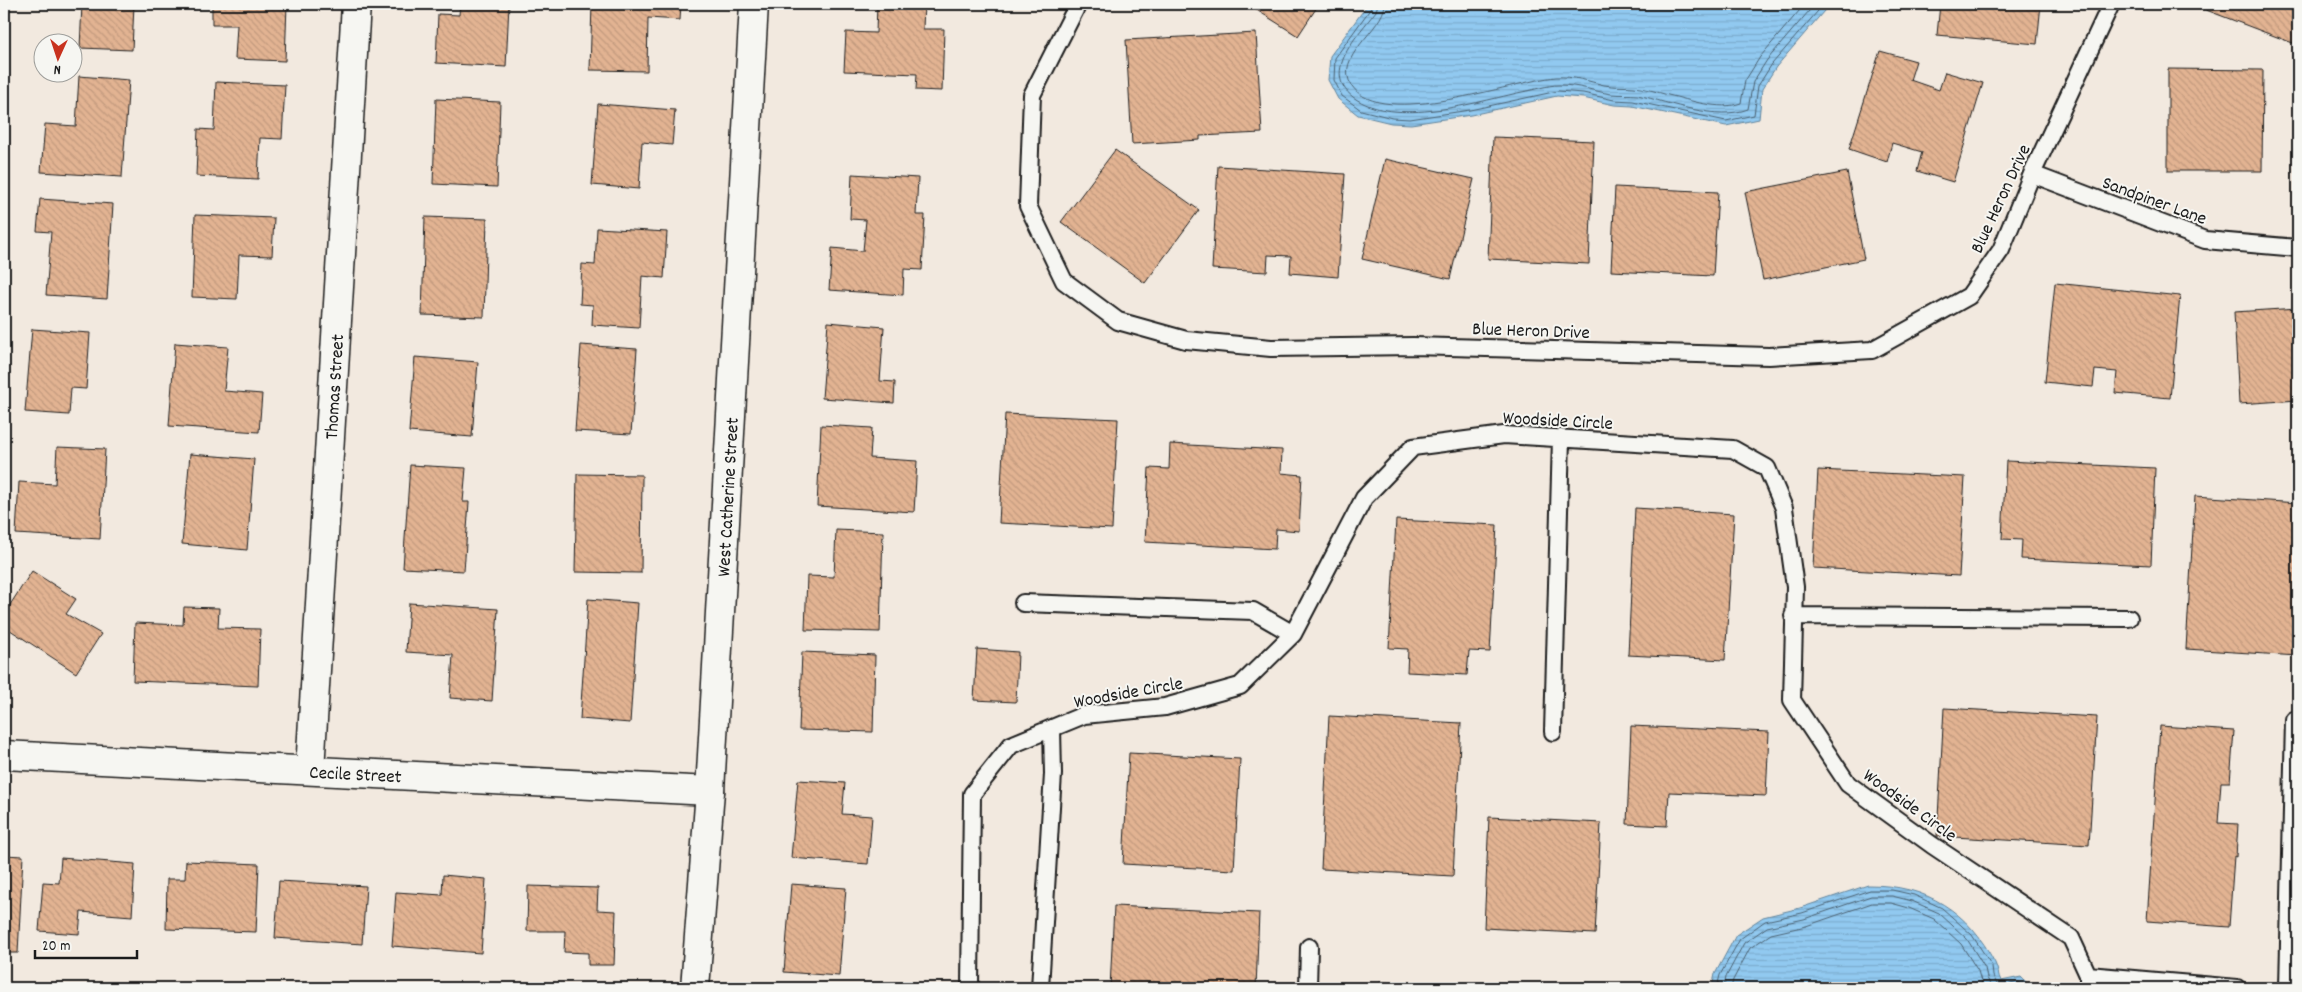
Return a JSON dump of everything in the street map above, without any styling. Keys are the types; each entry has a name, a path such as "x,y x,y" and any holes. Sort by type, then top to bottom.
{"street":[{"name":"Thomas Street","path":"310,770 356,4"},
{"name":"West Catherine Street","path":"696,988 710,791 754,4"},
{"name":"Cecile Street","path":"4,755 710,791"}],"lane":[{"name":"Blue Heron Drive","path":"1078,4 1032,95 1028,206 1064,281 1118,321 1186,340 1271,348 1413,346 1769,356 1872,350 1969,296 2001,250 2032,174 2111,4"},
{"name":"Sandpiner Lane","path":"2032,174 2205,240 2298,248"},
{"name":"Woodside Circle","path":"970,988 972,794 1011,745 1084,715 1165,708 1240,686 1293,634 1364,498 1413,447 1504,435 1733,449 1767,468 1784,508 1795,587 1792,700 1848,784 1932,845 2070,938 2088,982"},
{"path":"1553,732 1561,438"},
{"path":"1023,603 1253,611 1293,634"},
{"path":"1794,616 2129,618"},
{"path":"2288,988 2294,720"},
{"path":"1040,988 1053,774 1052,728"},
{"path":"1308,988 1309,947"},
{"path":"2088,982 2236,988"}],"water":[{"path":"1368,4 1830,4 1776,67 1762,89 1759,119 1726,126 1632,106 1557,96 1471,115 1411,124 1391,123 1358,115 1338,99 1328,80 1330,56"},
{"path":"1868,885 1889,886 1909,890 1944,904 1959,915 1984,945 1995,963 2001,981 2021,977 2032,988 1712,988 1715,974 1736,935 1763,917 1800,908"}],"building":[{"path":"82,4 134,4 132,50 82,48"},
{"path":"212,4 287,4 285,61 235,59 237,25 212,25"},
{"path":"460,4 509,4 506,67 436,63 438,14 459,15"},
{"path":"592,4 681,4 680,20 648,18 647,71 590,70"},
{"path":"877,4 924,4 923,29 944,29 942,91 916,90 917,74 844,71 846,32 876,33"},
{"path":"1247,4 1319,4 1298,36"},
{"path":"1940,4 2041,4 2037,44 1937,35"},
{"path":"2202,4 2298,4 2298,45 2201,8"},
{"path":"1256,33 1262,133 1200,136 1200,140 1132,144 1126,40"},
{"path":"1880,51 1916,61 1910,80 1939,90 1945,72 1983,83 1953,182 1917,171 1922,152 1892,143 1887,162 1849,149"},
{"path":"2168,69 2263,70 2262,171 2168,171"},
{"path":"82,76 129,80 122,177 41,172 45,124 76,126 79,82 82,82"},
{"path":"216,82 285,85 282,139 260,138 258,179 196,176 198,129 214,130"},
{"path":"436,99 500,102 497,187 433,184"},
{"path":"598,104 675,110 672,145 642,142 639,189 592,185"},
{"path":"1493,137 1594,141 1589,264 1488,259"},
{"path":"1115,150 1199,210 1145,283 1061,222"},
{"path":"1385,159 1474,179 1450,279 1362,259"},
{"path":"1218,166 1345,174 1338,277 1290,273 1291,256 1268,255 1267,272 1212,269"},
{"path":"1847,172 1864,259 1763,280 1745,192"},
{"path":"852,174 918,178 916,215 925,215 922,270 904,269 903,295 829,290 832,248 863,251 866,220 850,219"},
{"path":"1615,187 1718,192 1713,276 1611,271"},
{"path":"40,199 113,204 107,299 46,295 51,232 37,231"},
{"path":"195,215 274,218 272,256 239,255 237,299 192,297"},
{"path":"425,217 487,219 484,317 422,315"},
{"path":"597,228 667,232 664,278 642,276 639,328 592,325 593,305 580,304 582,264 595,265"},
{"path":"2055,283 2180,296 2170,398 2115,393 2117,372 2095,370 2093,387 2045,382"},
{"path":"2298,308 2298,400 2239,404 2234,312"},
{"path":"828,322 884,327 880,381 895,382 894,403 822,398"},
{"path":"32,329 90,333 86,389 71,388 69,415 25,412"},
{"path":"175,343 228,347 224,391 262,394 259,432 169,426"},
{"path":"581,345 637,349 631,434 575,431"},
{"path":"415,357 478,362 472,437 409,432"},
{"path":"1005,414 1118,419 1112,529 999,523"},
{"path":"821,425 872,428 870,458 917,461 914,512 817,506"},
{"path":"1170,444 1282,450 1281,473 1302,475 1299,531 1276,529 1275,549 1145,542 1149,468 1169,469"},
{"path":"57,447 105,449 100,539 16,534 19,482 55,484"},
{"path":"190,454 254,459 247,550 182,544"},
{"path":"2006,461 2155,468 2151,565 2021,559 2022,540 2002,539"},
{"path":"410,465 466,468 463,502 469,502 464,571 403,568"},
{"path":"1818,470 1965,477 1959,576 1813,568"},
{"path":"577,474 642,475 641,573 575,572"},
{"path":"2195,496 2298,503 2298,656 2186,649"},
{"path":"1635,508 1734,514 1725,660 1628,655"},
{"path":"1396,520 1497,525 1490,652 1469,651 1467,675 1407,672 1408,649 1389,648"},
{"path":"836,530 883,532 880,632 805,630 807,576 834,577"},
{"path":"32,571 76,599 66,614 101,634 76,673 4,626 4,614"},
{"path":"588,599 638,603 630,723 580,719"},
{"path":"409,603 498,609 492,701 450,698 453,655 406,652"},
{"path":"184,607 219,608 218,628 260,629 258,686 133,681 135,623 183,625"},
{"path":"977,649 1018,652 1016,702 974,700"},
{"path":"802,652 875,655 873,732 799,730"},
{"path":"1944,708 2097,717 2089,845 1937,836"},
{"path":"1329,716 1461,723 1453,876 1321,869"},
{"path":"1631,726 1769,732 1766,796 1669,792 1667,826 1627,824"},
{"path":"2160,726 2234,731 2230,782 2221,782 2218,823 2238,824 2229,927 2147,921"},
{"path":"1129,753 1240,759 1234,870 1123,864"},
{"path":"798,780 845,783 842,814 872,816 868,864 791,858"},
{"path":"1489,817 1601,823 1595,934 1484,928"},
{"path":"4,855 23,856 18,953 4,953"},
{"path":"61,858 135,864 132,916 81,912 79,934 39,931 43,882 59,883"},
{"path":"186,861 259,864 256,932 166,929 167,879 185,879"},
{"path":"443,875 486,879 481,953 392,946 396,892 442,895"},
{"path":"279,881 366,886 362,944 275,938"},
{"path":"791,884 846,888 839,976 784,972"},
{"path":"528,886 598,888 597,910 616,911 614,965 588,965 588,953 564,952 565,931 527,931"},
{"path":"1114,906 1259,913 1256,988 1110,988"},
{"path":"1380,982 1463,986 1463,988 1380,988"}]}
